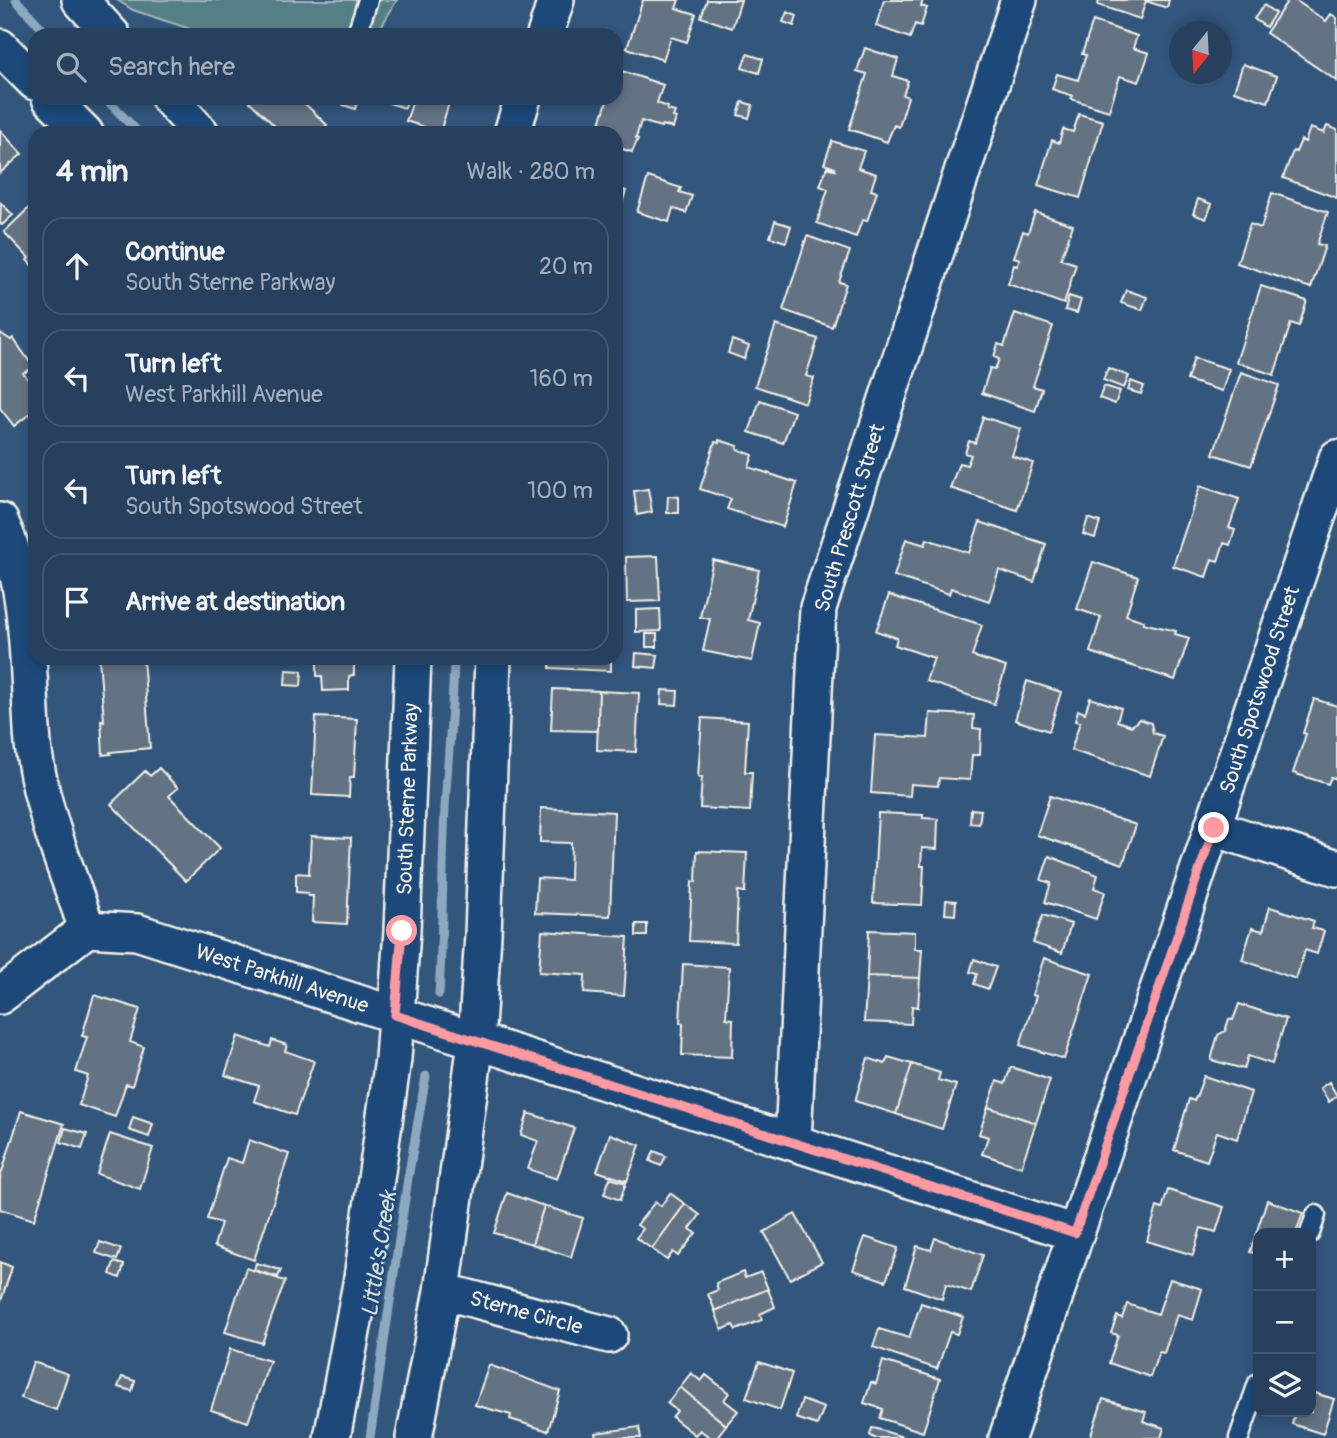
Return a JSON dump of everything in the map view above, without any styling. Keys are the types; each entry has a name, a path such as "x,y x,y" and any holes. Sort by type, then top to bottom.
{"street":[{"path":"80,0 105,28"},
{"path":"547,28 556,0"},
{"name":"South Prescott Street","path":"793,1142 818,608 1019,0"},
{"path":"0,47 28,75"},
{"path":"57,105 78,126"},
{"path":"175,105 195,126"},
{"path":"514,126 521,105"},
{"name":"South Spotswood Street","path":"1007,1438 1214,828 1322,551 1337,458"},
{"path":"0,521 6,533 20,587 13,622 34,758 44,800 87,929 5,989 0,996"},
{"name":"South Sterne Parkway","path":"332,1438 362,1278 393,1059 403,917 413,665"},
{"path":"414,1438 442,1291 476,1042 483,935 493,665"},
{"path":"1214,828 1337,868"},
{"name":"West Parkhill Avenue","path":"87,929 137,932 1075,1233"},
{"name":"Sterne Circle","path":"442,1291 609,1335"}],"lane":[{"path":"359,27 368,0"},
{"path":"1312,1228 1316,1215"},
{"path":"1239,1438 1253,1397"}],"green space":[{"path":"117,0 397,0 380,28 187,28 133,10"}],"building":[{"path":"643,0 679,0 676,8 696,14 687,42 671,37 663,60 627,48"},
{"path":"707,0 741,0 732,28 701,17"},
{"path":"884,0 923,0 921,6 927,8 921,26 915,24 910,38 876,26"},
{"path":"1099,0 1169,0 1167,8 1146,1 1140,19 1098,5"},
{"path":"1288,0 1295,0 1326,21 1331,14 1337,18 1337,81 1266,33"},
{"path":"1264,5 1275,13 1266,27 1254,19"},
{"path":"787,12 797,16 794,26 783,22"},
{"path":"1093,21 1137,36 1133,48 1149,53 1139,82 1120,76 1109,111 1071,99 1073,96 1052,89 1057,74 1078,80 1086,55 1082,54"},
{"path":"865,48 898,59 893,76 908,81 903,95 908,97 899,127 894,125 887,142 849,129 867,74 857,71"},
{"path":"747,54 763,59 759,73 742,68"},
{"path":"1243,64 1277,76 1268,102 1234,91"},
{"path":"623,71 663,85 657,103 675,112 673,117 676,118 673,128 641,121 636,138 638,139 632,152 623,149 623,126 599,126 606,105 623,105"},
{"path":"742,102 753,105 749,118 738,115"},
{"path":"253,105 306,105 327,125 326,126 275,126"},
{"path":"412,105 448,105 442,126 421,126 406,121"},
{"path":"1079,114 1103,121 1080,198 1038,185 1052,140 1059,143 1063,129 1073,132"},
{"path":"1327,126 1337,130 1337,198 1283,178 1293,151 1296,152 1301,140 1305,142 1310,128 1324,133"},
{"path":"0,130 22,154 0,173"},
{"path":"832,141 864,151 858,168 876,174 871,190 877,192 867,221 862,220 856,237 817,223 828,189 820,186 827,167 835,170 824,164"},
{"path":"648,177 681,188 679,192 692,196 686,213 673,208 669,222 637,212"},
{"path":"1272,193 1328,212 1317,244 1325,246 1311,288 1237,263 1250,224 1261,228"},
{"path":"1198,199 1212,204 1206,219 1193,214"},
{"path":"1,203 13,215 2,225 0,224"},
{"path":"28,209 28,257 4,232"},
{"path":"1035,212 1073,225 1061,259 1076,264 1064,304 1008,284 1014,265 1017,266 1020,259 1014,257 1023,231 1028,233"},
{"path":"775,221 791,226 786,242 770,237"},
{"path":"807,236 850,251 839,282 846,284 832,327 783,310"},
{"path":"1261,286 1307,301 1299,326 1291,323 1274,375 1236,362"},
{"path":"1126,290 1147,297 1142,310 1121,303"},
{"path":"1069,296 1081,300 1077,313 1065,310"},
{"path":"1015,313 1053,326 1033,386 1042,389 1035,411 982,393 990,368 995,369 999,359 994,357 998,344 1004,346"},
{"path":"776,325 818,339 806,376 814,378 805,403 755,386"},
{"path":"0,333 11,340 13,338 28,359 28,371 23,373 28,379 28,415 14,426 0,408"},
{"path":"732,340 749,346 744,359 728,353"},
{"path":"1194,358 1229,369 1222,391 1187,380"},
{"path":"1108,368 1129,376 1124,388 1103,380"},
{"path":"1241,372 1279,385 1251,466 1213,454"},
{"path":"1131,381 1144,386 1141,394 1128,390"},
{"path":"1104,386 1120,391 1115,404 1099,398"},
{"path":"760,400 794,412 783,443 749,432"},
{"path":"983,417 1021,429 1012,456 1033,463 1017,510 950,488 959,463 967,465 971,455 965,453 969,441 975,443"},
{"path":"719,440 738,446 737,449 753,455 749,467 797,483 783,527 727,509 731,499 700,489 715,442 719,443"},
{"path":"1200,486 1239,499 1229,528 1235,530 1230,545 1224,543 1218,561 1212,559 1206,577 1173,566"},
{"path":"648,489 652,512 637,515 634,491"},
{"path":"668,496 679,497 679,513 667,513"},
{"path":"1088,518 1100,522 1095,538 1083,534"},
{"path":"980,522 1046,544 1034,582 999,570 989,601 951,588 949,594 894,576 906,539 925,545 927,539 969,553"},
{"path":"658,556 660,601 627,602 626,557"},
{"path":"713,560 759,570 748,620 760,623 752,661 703,651 710,619 700,617"},
{"path":"1093,562 1138,577 1126,615 1144,621 1143,623 1176,631 1175,634 1189,638 1175,680 1090,652 1101,617 1077,609"},
{"path":"889,595 982,625 972,656 1006,667 994,704 926,681 934,658 895,645 897,638 876,631"},
{"path":"660,609 661,631 636,632 636,610"},
{"path":"646,634 657,634 657,647 646,647"},
{"path":"636,653 658,655 656,668 635,666"},
{"path":"100,665 144,665 150,748 103,755 101,720 104,721"},
{"path":"317,665 354,665 354,675 349,676 349,690 323,691 322,676 317,676"},
{"path":"550,665 611,665 611,671 550,668"},
{"path":"286,670 302,671 301,686 285,685"},
{"path":"1027,681 1061,692 1049,731 1015,720"},
{"path":"553,689 599,691 598,731 551,730"},
{"path":"662,690 678,691 677,705 661,704"},
{"path":"599,691 639,693 636,752 597,750"},
{"path":"1090,698 1121,708 1117,721 1132,726 1139,719 1151,723 1153,733 1163,736 1150,776 1071,750 1080,722 1075,721 1078,710 1085,713"},
{"path":"1314,699 1337,706 1337,779 1331,777 1328,784 1293,773"},
{"path":"930,713 974,715 973,728 981,729 980,755 972,755 970,780 939,778 938,786 911,784 910,796 871,793 875,735 928,738"},
{"path":"316,717 357,719 354,777 350,777 349,797 312,795"},
{"path":"702,718 748,721 745,772 752,772 750,811 700,808 702,777 698,777"},
{"path":"159,768 178,788 169,796 220,848 186,881 111,804 145,771 150,776"},
{"path":"1050,796 1136,825 1123,864 1037,835"},
{"path":"541,808 614,812 610,916 535,913 537,878 570,880 571,843 540,842"},
{"path":"971,809 981,810 979,824 970,823"},
{"path":"878,813 923,815 923,818 938,819 937,849 922,848 922,905 873,903"},
{"path":"311,836 351,838 347,924 312,922 313,896 296,892 296,873 309,874"},
{"path":"697,851 747,853 745,892 738,891 736,943 689,941 692,881 696,882"},
{"path":"1049,856 1098,875 1094,888 1105,892 1096,919 1045,902 1051,883 1041,880"},
{"path":"946,900 956,901 955,915 945,914"},
{"path":"1270,907 1314,921 1312,928 1324,931 1317,954 1305,950 1296,979 1242,960 1252,928 1263,931"},
{"path":"1043,915 1071,924 1062,953 1033,943"},
{"path":"636,924 647,924 647,936 636,936"},
{"path":"869,930 915,932 915,949 922,949 920,978 867,976"},
{"path":"542,931 628,937 624,996 584,993 585,975 539,972"},
{"path":"1044,958 1092,974 1064,1059 1020,1045 1036,996 1032,995"},
{"path":"974,959 996,967 988,989 974,984 977,974 970,972"},
{"path":"683,964 729,967 726,1018 733,1019 732,1057 682,1055 683,1023 680,1023"},
{"path":"867,976 920,978 918,1007 912,1006 911,1024 864,1022"},
{"path":"94,995 140,1009 130,1042 144,1047 132,1086 126,1084 115,1117 79,1105 88,1076 76,1072 87,1037 82,1036"},
{"path":"1239,1004 1286,1019 1272,1064 1248,1056 1244,1069 1211,1060 1218,1035 1225,1031 1229,1019 1233,1020"},
{"path":"238,1036 270,1047 272,1040 287,1045 285,1051 314,1061 295,1115 254,1101 259,1086 225,1075"},
{"path":"888,1057 912,1064 896,1114 855,1101 868,1058 885,1064"},
{"path":"912,1064 940,1073 938,1080 956,1085 942,1129 896,1114"},
{"path":"1011,1067 1050,1080 1036,1123 988,1107 997,1081 1005,1084"},
{"path":"1204,1076 1251,1092 1237,1139 1217,1132 1207,1161 1174,1150 1189,1099 1194,1101"},
{"path":"1329,1082 1337,1096 1329,1102 1320,1088"},
{"path":"988,1107 1036,1123 1021,1167 982,1154 988,1137 979,1134"},
{"path":"21,1111 64,1124 34,1220 0,1209 0,1178"},
{"path":"528,1113 574,1128 557,1179 528,1169 538,1141 521,1135"},
{"path":"133,1117 153,1124 149,1137 129,1130"},
{"path":"65,1128 87,1134 82,1149 61,1142"},
{"path":"110,1134 153,1148 140,1189 97,1174"},
{"path":"610,1134 640,1145 627,1181 597,1171"},
{"path":"249,1140 289,1154 254,1260 214,1246 221,1223 207,1219 227,1158 242,1163"},
{"path":"654,1151 666,1156 661,1166 650,1161"},
{"path":"610,1178 626,1183 620,1200 604,1194"},
{"path":"1168,1190 1224,1207 1216,1232 1201,1228 1193,1255 1147,1241 1157,1207 1162,1209"},
{"path":"507,1193 544,1206 532,1244 494,1233"},
{"path":"670,1193 685,1204 652,1249 636,1238 643,1229 637,1225 655,1202 661,1206"},
{"path":"1267,1200 1303,1213 1298,1228 1258,1228"},
{"path":"685,1204 700,1215 690,1229 696,1233 678,1256 673,1252 667,1260 652,1249"},
{"path":"544,1206 583,1218 571,1257 532,1244"},
{"path":"795,1214 822,1262 790,1279 764,1232"},
{"path":"865,1237 898,1248 886,1281 853,1270"},
{"path":"935,1238 983,1255 971,1292 946,1284 942,1299 905,1286 917,1246 931,1250"},
{"path":"100,1242 121,1249 117,1260 96,1253"},
{"path":"0,1262 12,1267 0,1304"},
{"path":"114,1262 124,1265 120,1278 110,1274"},
{"path":"256,1263 281,1270 278,1277 254,1270"},
{"path":"246,1268 285,1281 262,1343 225,1332"},
{"path":"743,1272 745,1278 761,1272 768,1289 715,1311 708,1294 718,1290 716,1283"},
{"path":"1170,1279 1202,1289 1193,1320 1177,1315 1164,1353 1159,1352 1150,1377 1109,1363 1118,1335 1111,1333 1117,1316 1122,1318 1127,1304 1158,1314"},
{"path":"768,1289 775,1307 760,1314 762,1320 736,1330 733,1325 722,1330 715,1311"},
{"path":"921,1303 963,1317 957,1334 950,1332 937,1369 873,1347 879,1329 909,1338"},
{"path":"230,1349 270,1361 248,1422 211,1410"},
{"path":"883,1361 940,1379 923,1432 880,1418 883,1409 864,1403 871,1382 876,1384"},
{"path":"33,1362 68,1374 56,1410 21,1398"},
{"path":"759,1362 792,1373 780,1410 746,1398"},
{"path":"489,1365 560,1391 548,1431 510,1419 511,1415 475,1405"},
{"path":"691,1373 701,1381 706,1375 729,1393 724,1400 738,1411 726,1425 680,1387"},
{"path":"122,1377 135,1381 132,1391 118,1387"},
{"path":"680,1387 726,1425 716,1438 711,1438 700,1430 695,1435 672,1417 677,1411 667,1403"},
{"path":"1316,1394 1334,1399 1323,1434 1292,1424 1294,1417 1316,1417"},
{"path":"1103,1399 1146,1412 1143,1421 1164,1428 1161,1438 1090,1438"},
{"path":"802,1400 824,1408 817,1425 796,1418"},
{"path":"639,1427 641,1438 596,1438 595,1433"},
{"path":"872,1428 906,1438 874,1438 870,1435"}],"waterway":[{"name":"Little's Creek","path":"16,0 42,28"},
{"name":"Little's Creek","path":"112,105 132,126"},
{"name":"Little's Creek","path":"439,994 445,807 454,665"},
{"name":"Little's Creek","path":"370,1438 408,1178 426,1076"}],"route":[{"path":"402,931 395,1015 1075,1233 1214,828"}]}
